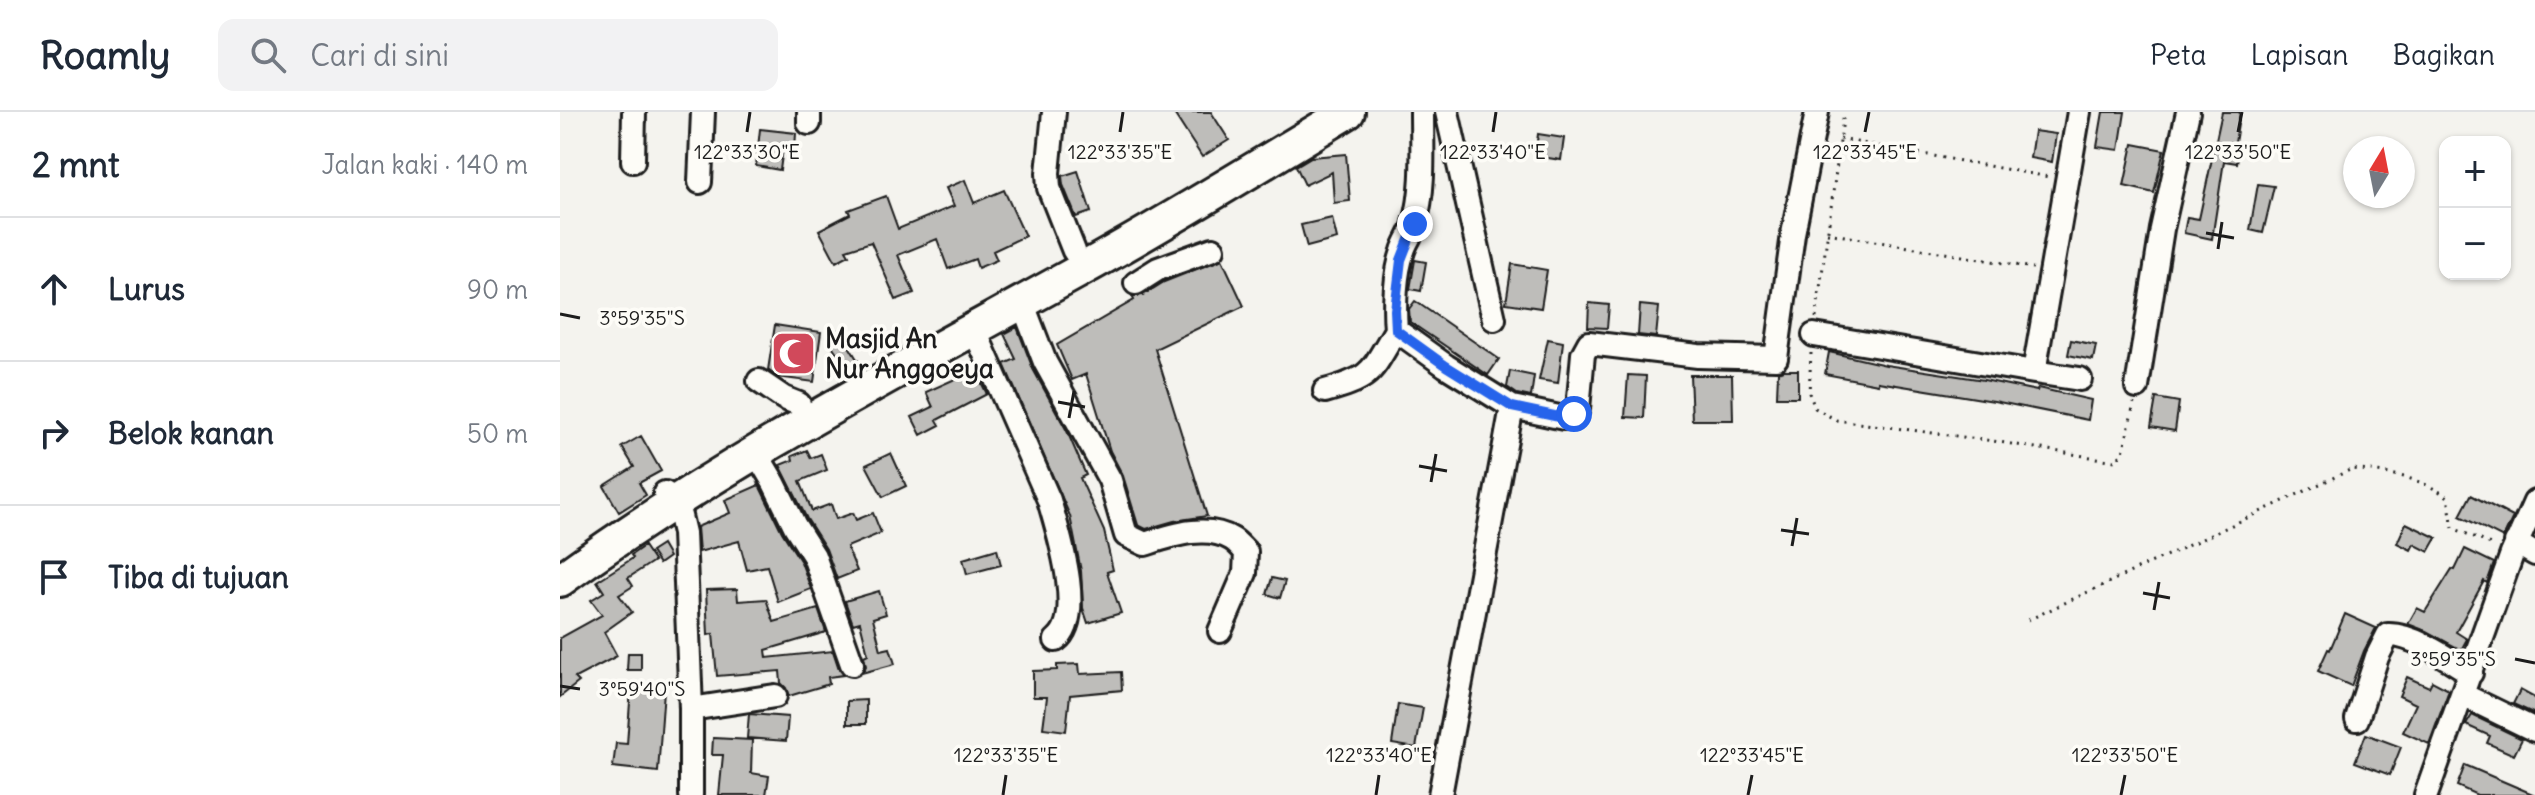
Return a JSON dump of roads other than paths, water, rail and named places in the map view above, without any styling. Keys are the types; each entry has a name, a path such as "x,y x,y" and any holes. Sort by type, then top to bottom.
{"highway":[{"path":"560,563 755,451 871,374 1074,251 1318,112"},
{"path":"560,580 799,404 974,329 1348,112"}],"street":[{"path":"633,161 634,112"},
{"path":"700,182 703,112"},
{"path":"1054,112 1049,188 1074,251"},
{"path":"1325,391 1360,381 1366,376 1396,330 1395,310 1401,260 1418,209 1422,112"},
{"path":"1447,112 1494,319"},
{"path":"1396,330 1512,407 1564,418 1574,414 1581,397 1583,354 1589,343 1698,356 1776,358 1793,234 1817,112"},
{"path":"2034,372 2079,112"},
{"path":"2137,387 2162,229 2188,112"},
{"path":"1144,232 1158,269"},
{"path":"1136,283 1158,269 1213,249"},
{"path":"1022,302 1045,362 1110,480 1126,535 1145,544 1183,532 1214,534 1232,539 1246,552 1245,573 1220,631"},
{"path":"974,329 1038,473 1054,519 1070,593 1068,620 1056,640"},
{"path":"1814,335 2080,379"},
{"path":"759,381 799,404"},
{"path":"1440,795 1512,407"},
{"path":"755,451 814,556 852,664"},
{"path":"669,498 680,516 684,533 691,795"},
{"path":"2426,795 2521,550 2535,502"},
{"path":"2357,719 2377,657 2388,635 2398,635 2471,673"},
{"path":"2463,695 2535,730"},
{"path":"691,709 775,696"}],"place":[{"name":"Masjid An Nur Anggoeya","path":"794,354"}]}
